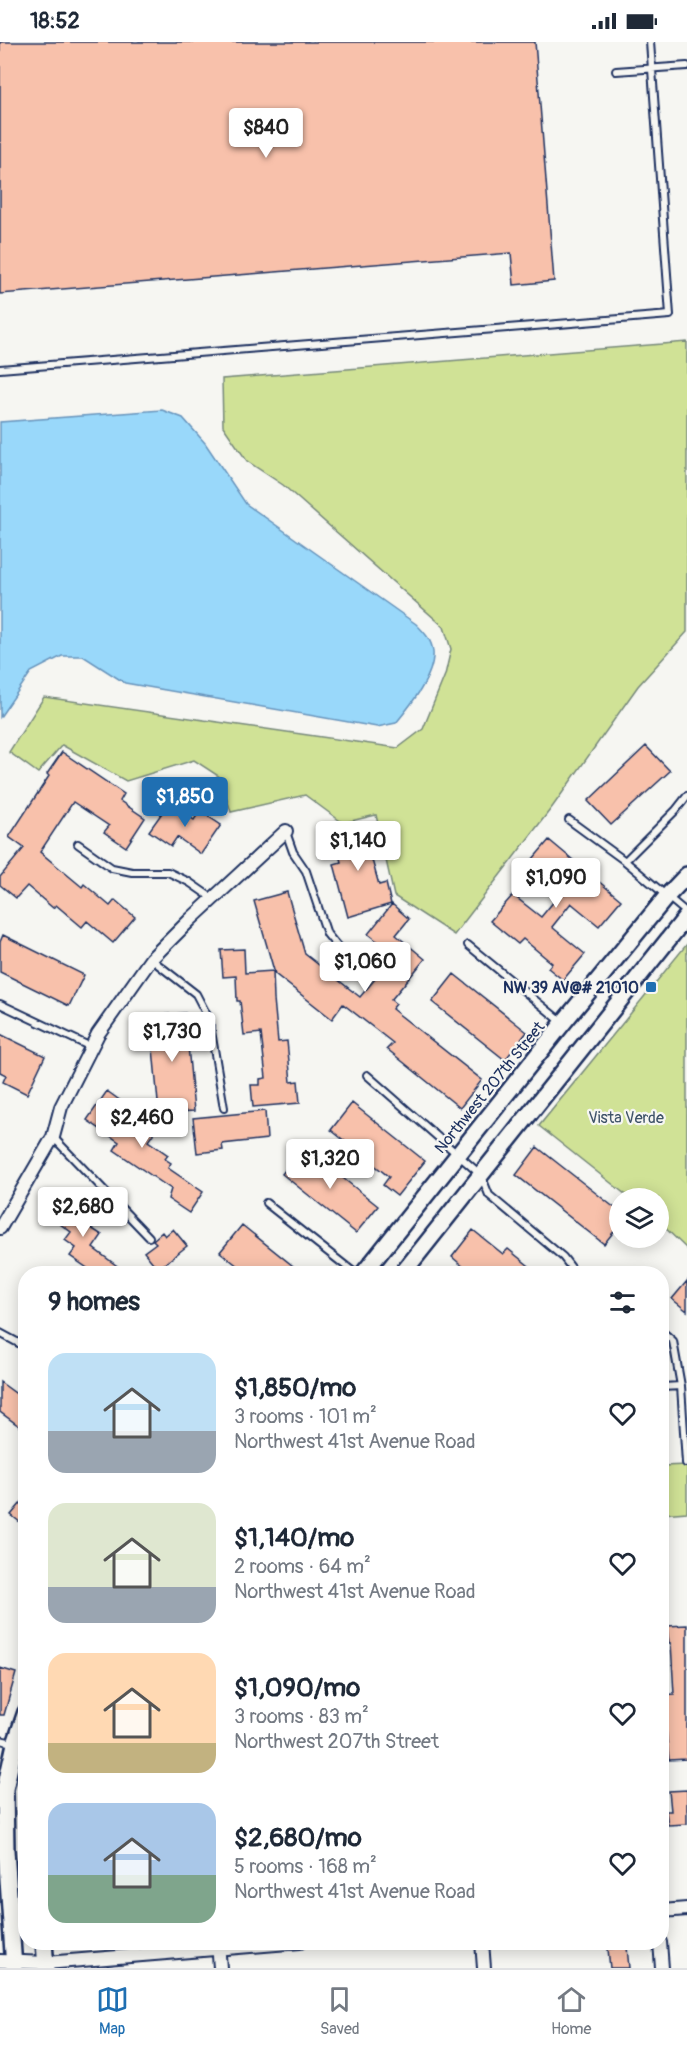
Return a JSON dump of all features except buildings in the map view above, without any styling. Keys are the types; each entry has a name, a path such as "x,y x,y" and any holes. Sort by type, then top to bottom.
{"street":[{"path":"1,1225 53,1137 61,1107 98,1034 151,959 286,831"},
{"name":"Northwest 207th Street","path":"369,1266 563,1023 667,896 687,875"},
{"path":"408,1266 687,915"},
{"path":"14,1743 5,1789 9,1964 46,1966 184,1950"},
{"path":"669,1910 687,1909"},
{"path":"45,1950 46,1966"},
{"path":"218,1950 220,1968"},
{"path":"483,1950 484,1968"},
{"path":"661,1950 662,1968"}],"lane":[{"path":"0,369 670,315 650,42"},
{"path":"616,72 687,66"},
{"path":"625,861 687,796"},
{"path":"569,820 625,861 687,915"},
{"path":"286,831 293,852 306,871 327,934 341,951 370,968"},
{"path":"78,844 112,868 132,872 168,872 189,882 213,899"},
{"path":"468,945 563,1023"},
{"path":"151,959 196,994 208,1019 224,1108"},
{"path":"0,1004 92,1047"},
{"path":"367,1076 481,1175 489,1194 563,1257 570,1266"},
{"path":"53,1137 149,1236"},
{"path":"266,1203 346,1266"},
{"path":"0,1333 18,1343"},
{"path":"669,1338 673,1341 681,1386 686,1463"},
{"path":"669,1387 681,1386"}],"green space":[{"path":"687,342 687,632 638,686 553,806 454,935 394,896 376,815 343,823 305,795 231,812 220,777 194,760 126,781 62,745 38,773 9,752 44,697 398,748 423,729 445,675 451,649 444,627 283,485 247,461 223,426 222,379"},
{"name":"Vista Verde","path":"687,944 687,1249 669,1232 669,1188 617,1188 539,1126"},
{"path":"687,1465 687,1512 669,1513 669,1466"}],"water":[{"path":"162,410 183,418 205,443 246,504 416,624 427,636 433,652 430,670 421,690 396,723 377,727 125,683 83,656 62,656 31,672 0,717 0,422"}],"place":[{"name":"NW 39 AV@# 21010","path":"651,987"}]}
